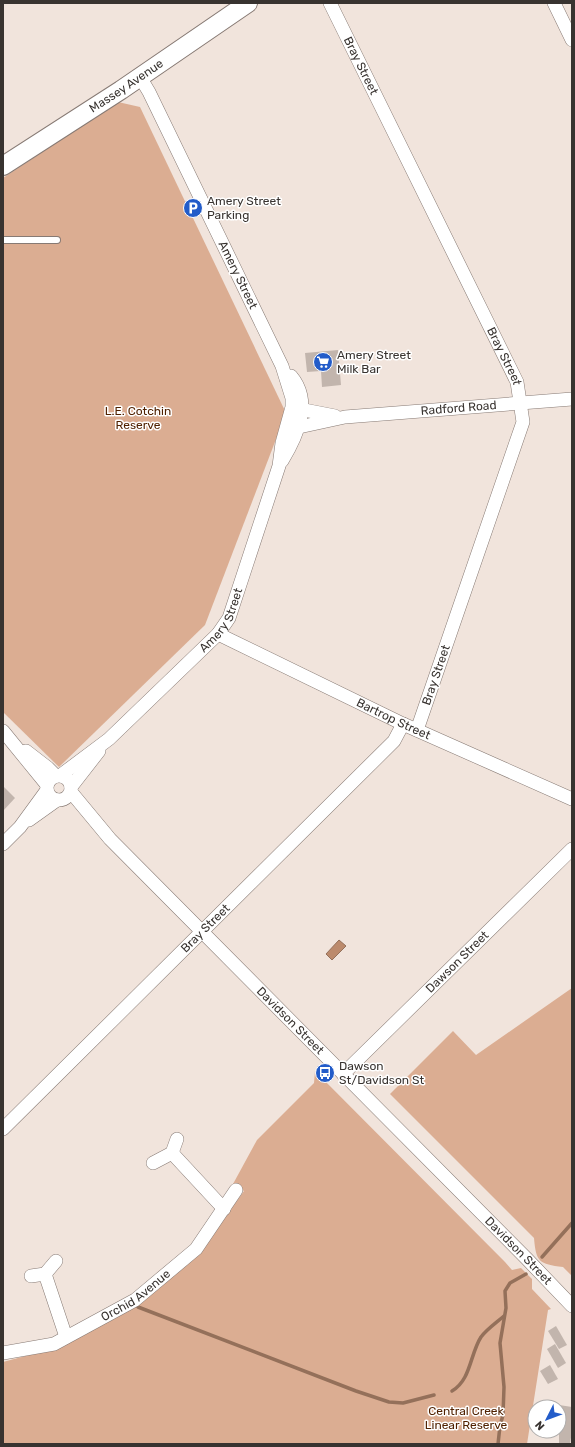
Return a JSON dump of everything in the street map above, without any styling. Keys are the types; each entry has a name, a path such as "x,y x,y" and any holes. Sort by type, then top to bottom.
{"street":[{"name":"Massey Avenue","path":"3,166 140,77 248,3"},
{"name":"Bray Street","path":"330,3 517,382 519,404 523,422 417,730"},
{"path":"554,3 572,40"},
{"name":"Amery Street","path":"3,844 20,827 53,782 109,739 218,634 229,618 279,466 282,443 293,427 297,408 292,398 282,366 149,92 140,77"},
{"name":"Radford Road","path":"293,427 345,417 572,399"},
{"name":"Radford Road","path":"297,408 345,417"},
{"name":"Bartrop Street","path":"218,634 403,724 572,799"},
{"name":"Bray Street","path":"3,1129 394,741 403,724"},
{"path":"6,734 53,782"},
{"name":"Amery Street","path":"20,827 65,795 109,739"},
{"path":"68,779 65,795 51,797 53,782 68,779"},
{"name":"Davidson Street","path":"65,795 572,1306"},
{"name":"Dawson Street","path":"343,1074 572,849"},
{"path":"153,1163 172,1153 177,1139"},
{"path":"172,1153 224,1209"},
{"name":"Orchid Avenue","path":"3,1353 54,1344 135,1300 196,1250 236,1190"},
{"path":"31,1276 45,1274 56,1260"},
{"path":"45,1274 66,1337"}],"lane":[{"path":"3,240 56,240"}],"green space":[{"name":"L.E. Cotchin Reserve","path":"118,102 140,107 286,413 205,625 59,767 3,712 3,178"},
{"path":"572,988 572,1276 563,1267 549,1265 540,1260 536,1252 534,1238 390,1094 453,1031 476,1055"},
{"name":"Central Creek Linear Reserve","path":"315,1071 512,1270 521,1268 532,1279 532,1289 551,1309 548,1310 534,1399 527,1399 527,1444 3,1444 3,1362 59,1347 128,1311 212,1235 244,1191 233,1184 257,1140 314,1083"}],"shaded area":[{"path":"339,940 346,946 332,960 326,954"}],"building":[{"name":"Amery Street Milk Bar","path":"338,350 341,385 322,387 321,371 307,372 305,353"},
{"path":"3,786 15,798 3,811"},
{"path":"556,1326 567,1345 559,1349 548,1331"},
{"path":"555,1344 566,1363 558,1368 547,1349"},
{"path":"550,1365 558,1379 548,1384 540,1371"},
{"path":"567,1406 572,1407 572,1431 570,1444 559,1444 559,1439 567,1439"}],"waterway":[{"path":"542,1257 572,1223"},
{"path":"498,1444 503,1415 504,1387 500,1343 506,1308 505,1291 510,1283 526,1274"},
{"path":"138,1307 356,1391 389,1402 403,1403 434,1395"},
{"path":"452,1391 467,1374 474,1351 481,1337 504,1316"}],"place":[{"name":"Amery Street Parking","path":"193,208"},
{"name":"Amery Street Milk Bar","path":"323,362"},
{"name":"Dawson St/Davidson St","path":"325,1073"}]}
